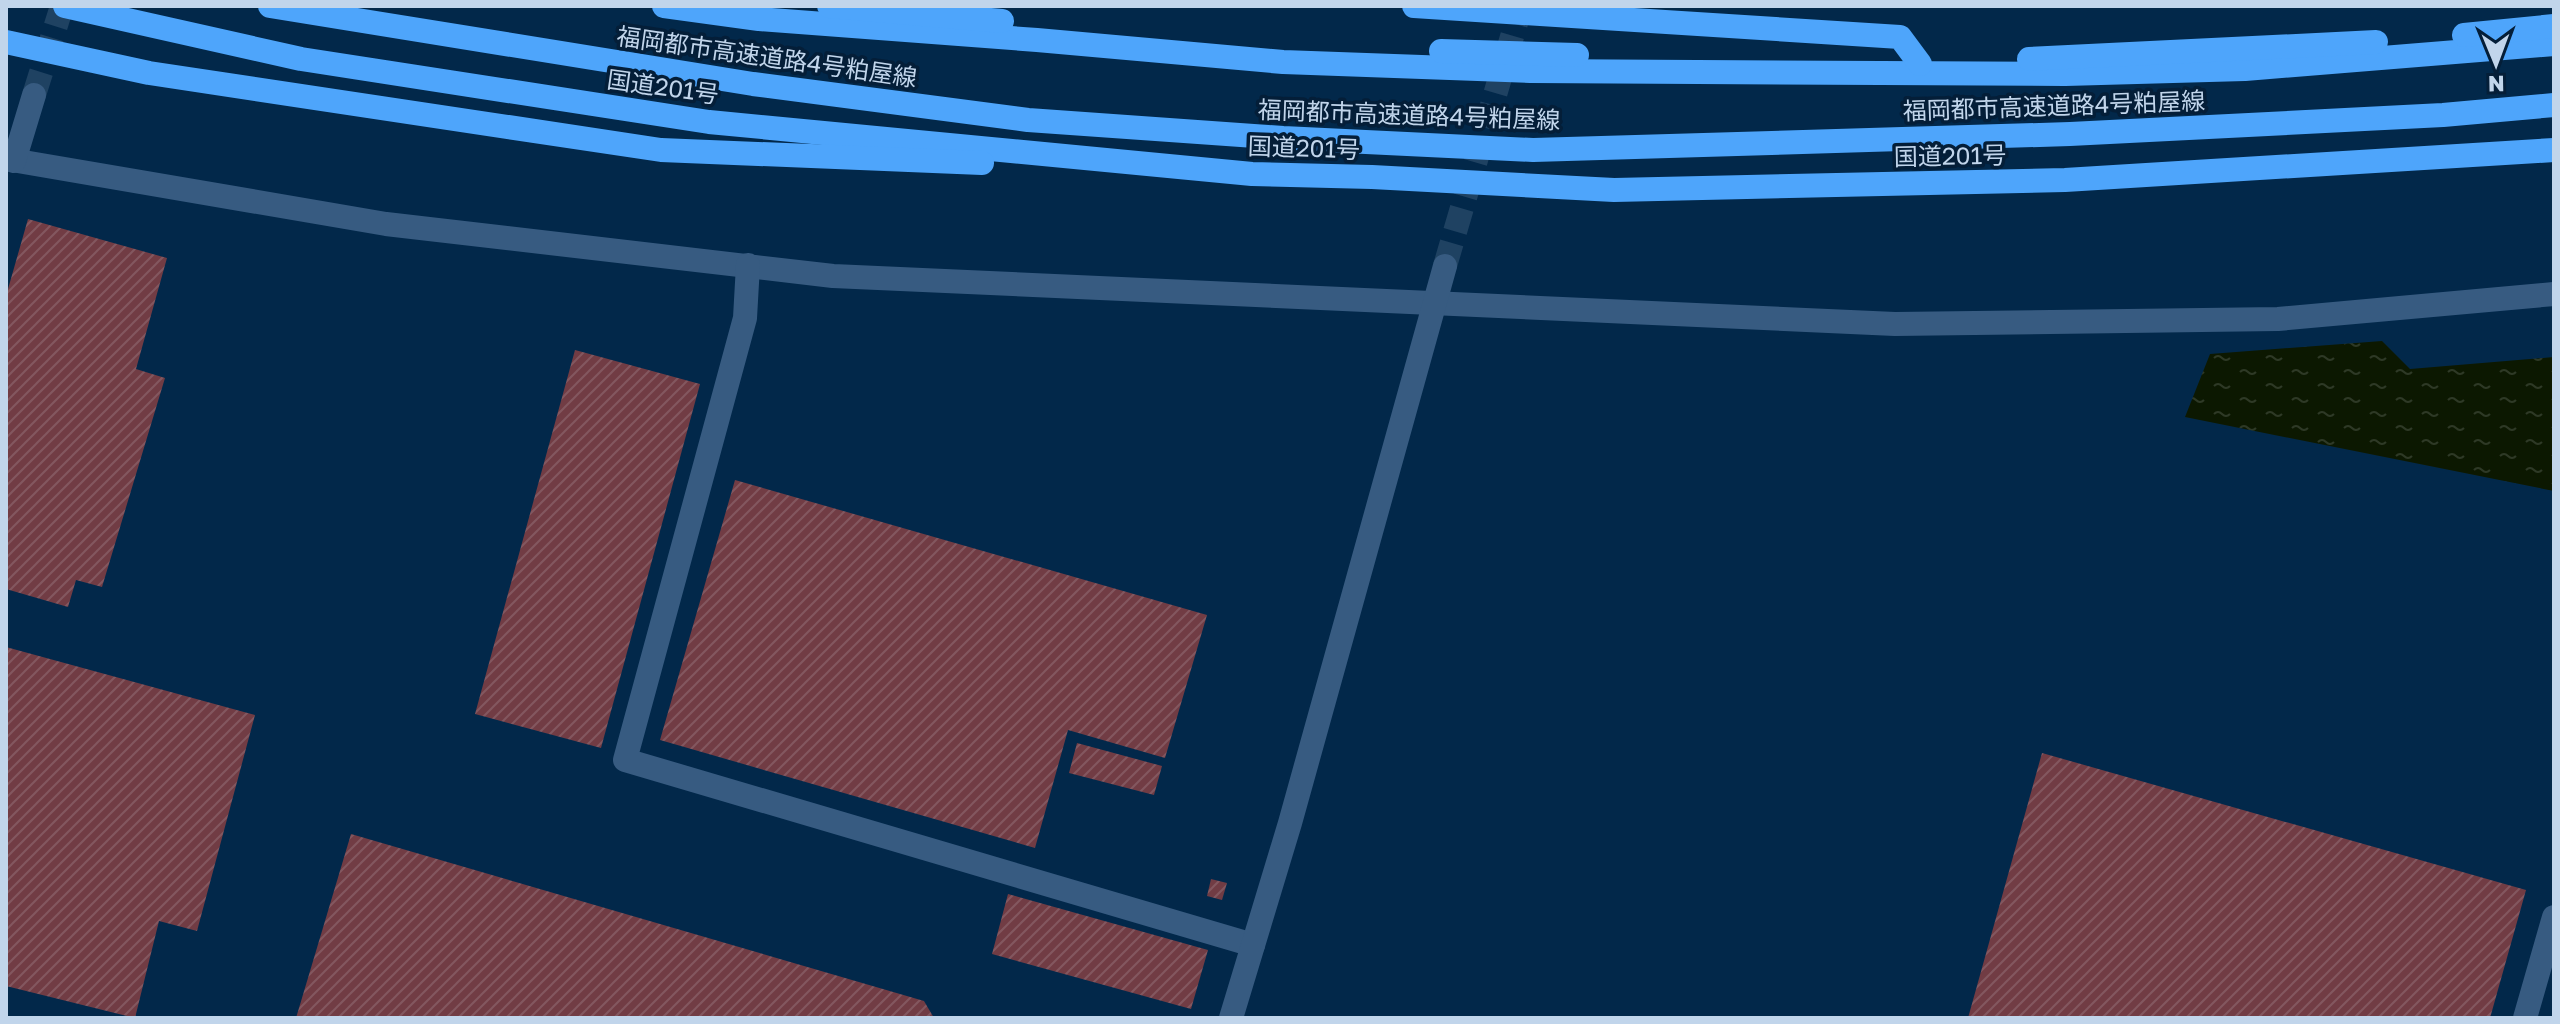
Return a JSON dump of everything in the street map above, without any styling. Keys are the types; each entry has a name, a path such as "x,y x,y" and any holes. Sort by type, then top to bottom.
{"highway":[{"name":"国道201号","path":"65,6 301,59 709,122 1252,174 1614,190 2065,180 2554,150"},
{"name":"福岡都市高速道路4号粕屋線","path":"270,6 753,84 1028,120 1283,138 1533,150 2070,134 2443,115 2554,105"},
{"name":"福岡都市高速道路4号粕屋線","path":"664,6 759,19 1283,62 1530,71 2065,74 2245,69 2554,44"},
{"path":"829,6 1304,47 1920,64 2386,42 2554,26"},
{"path":"1414,6 1900,37 1920,64"},
{"path":"6,42 149,73 661,150 1252,174"}],"street":[{"path":"34,95 10,160 386,224 833,276 1895,324 2278,319 2554,294"},
{"path":"748,265 745,318 625,760 1253,945"},
{"path":"1231,1018 1290,823 1445,266"},
{"path":"2525,1018 2554,917"}],"water":[{"path":"2382,341 2410,369 2554,357 2554,491 2185,417 2210,354"}],"building":[{"path":"28,219 167,258 136,369 165,378 102,587 76,580 68,607 6,589 6,296"},
{"path":"575,350 700,384 601,748 475,714"},
{"path":"735,480 1207,615 1165,758 1068,730 1035,848 660,740"},
{"path":"6,647 255,715 197,931 159,921 135,1018 6,986"},
{"path":"1077,743 1162,766 1154,795 1069,773"},
{"path":"2042,753 2526,890 2490,1018 1968,1018"},
{"path":"351,834 924,1001 934,1018 296,1018"},
{"path":"1211,879 1227,883 1222,900 1207,896"},
{"path":"1008,894 1208,950 1191,1009 992,954"}],"tunnel":[{"path":"34,95 62,6"},
{"path":"1445,266 1521,6"}]}
